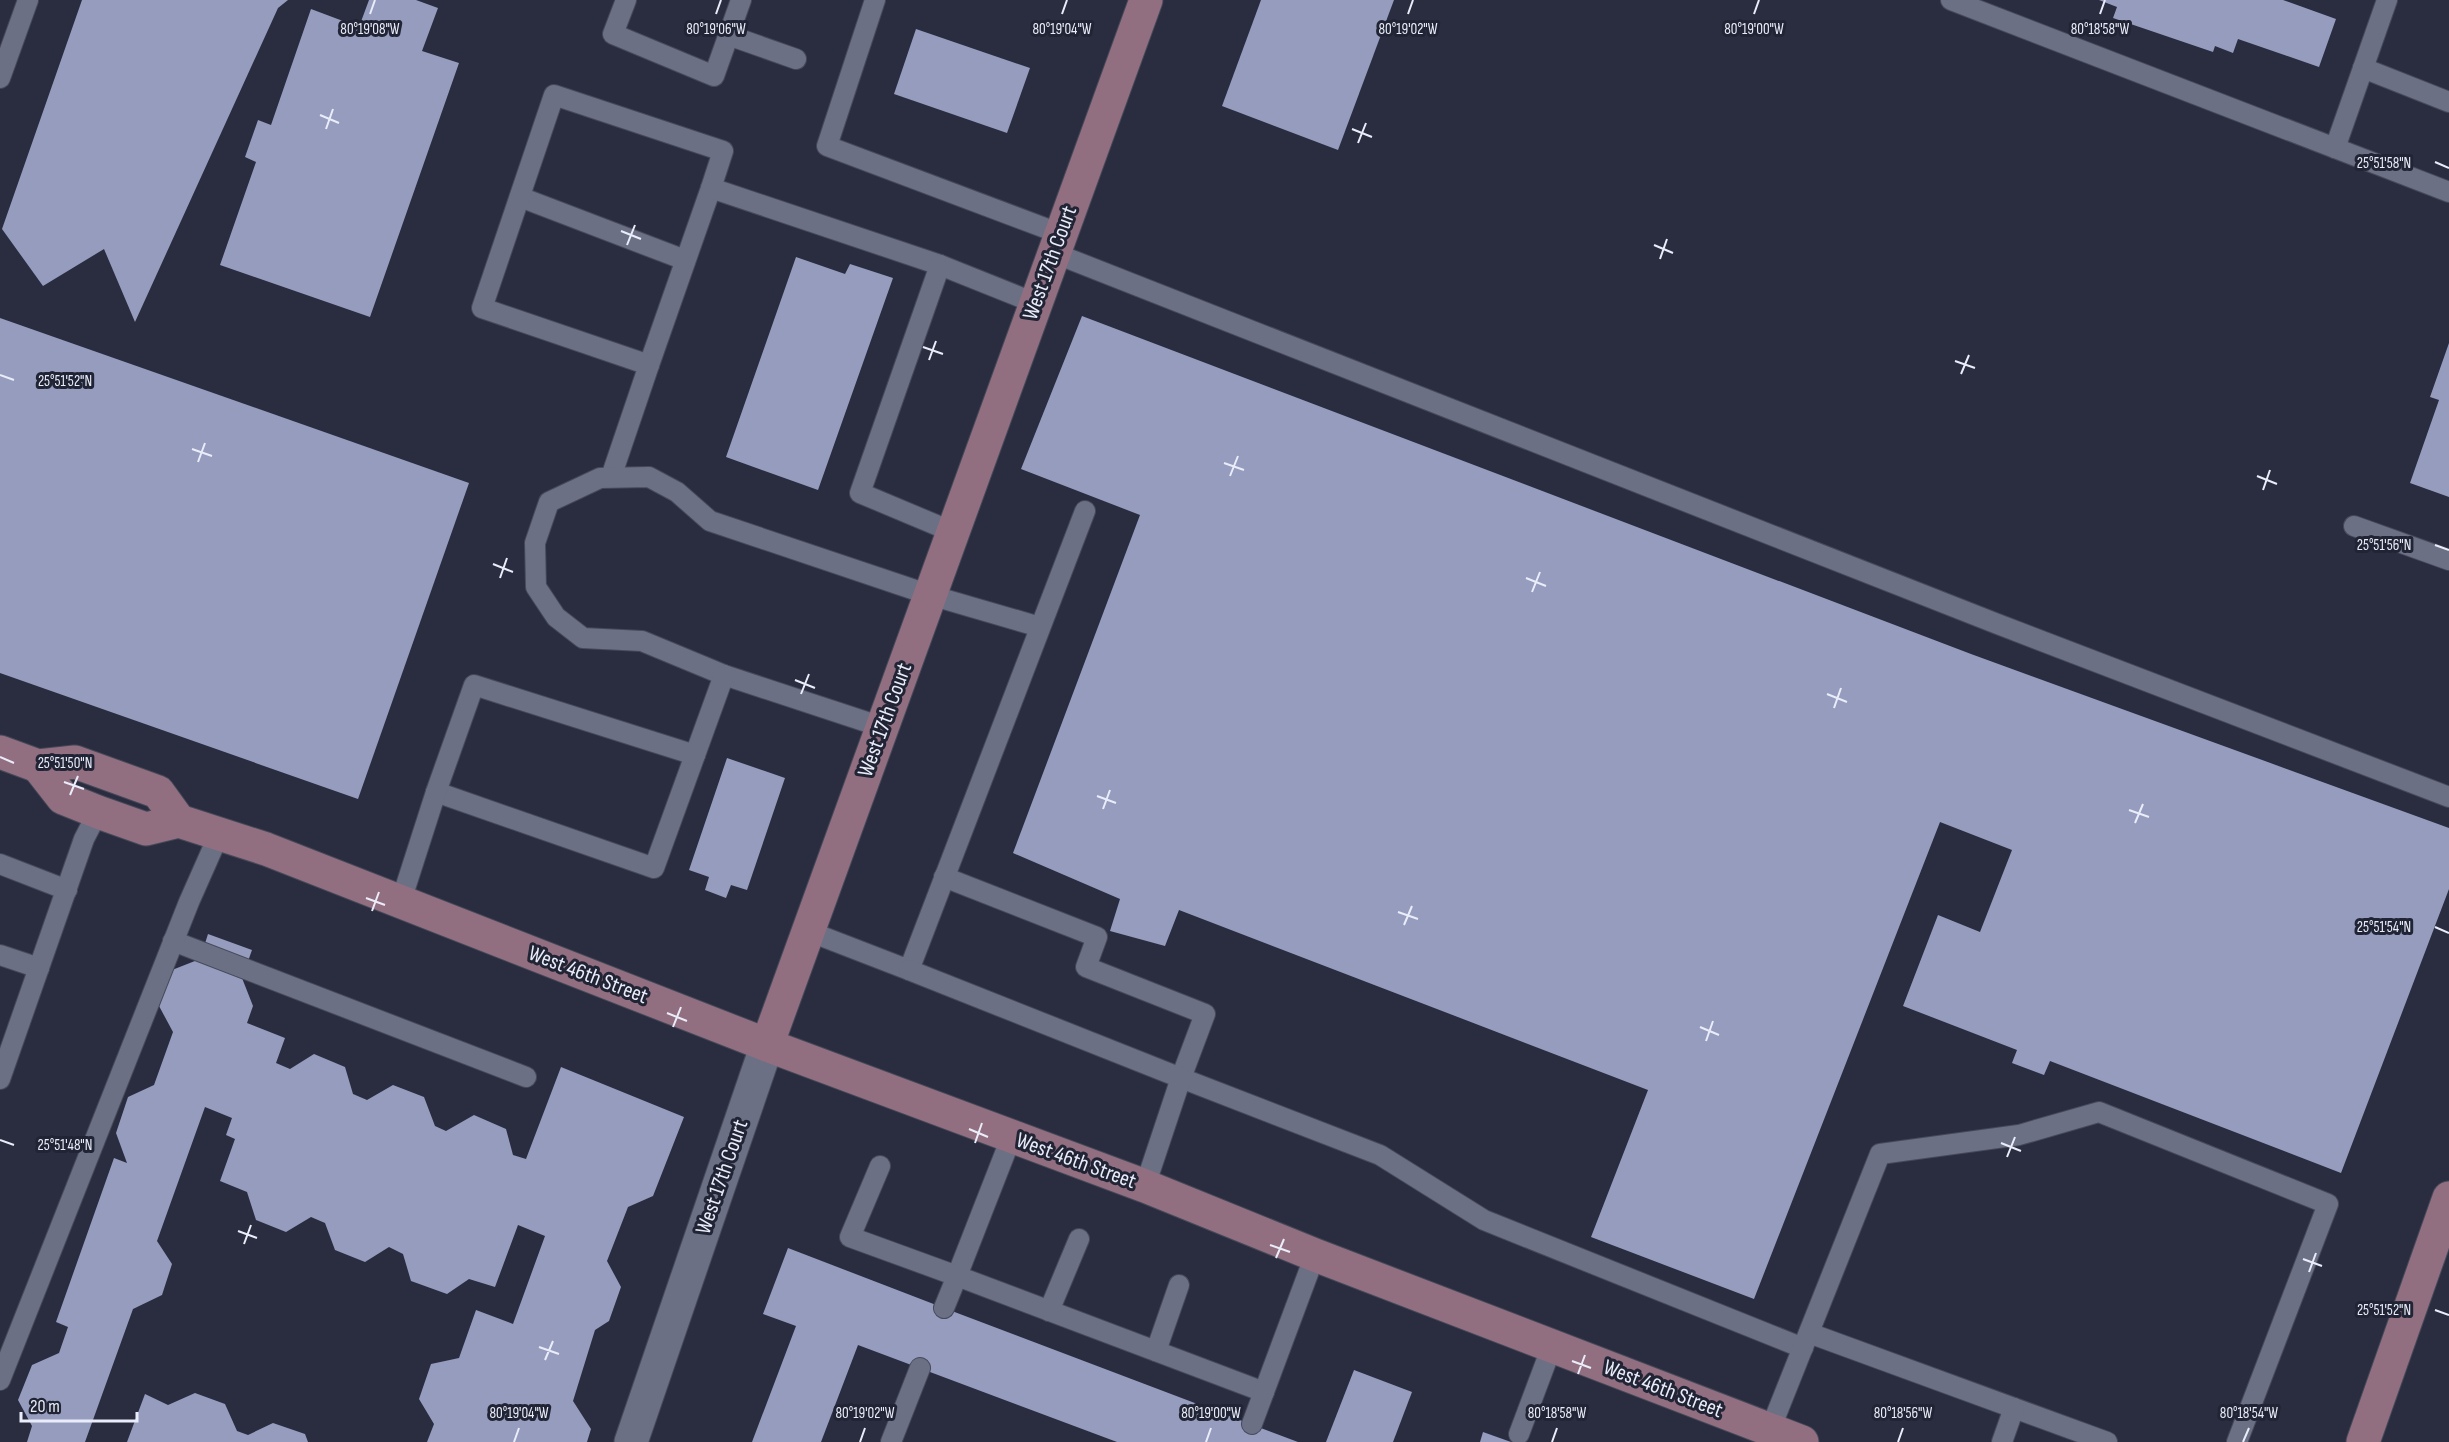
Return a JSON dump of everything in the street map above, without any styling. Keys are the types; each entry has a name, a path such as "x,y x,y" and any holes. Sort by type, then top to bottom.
{"street":[{"name":"West 17th Court","path":"632,1442 767,1045 1146,0"},
{"path":"0,752 38,766 75,762 158,792 179,821"},
{"name":"West 46th Street","path":"38,766 63,798 98,812 146,829 179,821 220,832 767,1045 1011,1138 1145,1186 1315,1255 1802,1442"},
{"path":"2363,1442 2449,1198"}],"lane":[{"path":"0,78 28,0"},
{"path":"626,0 613,34 714,76 741,0"},
{"path":"875,0 827,146 1057,244 1995,623 2449,796"},
{"path":"1951,0 2000,9 2335,148 2449,192"},
{"path":"2335,148 2387,0"},
{"path":"729,35 796,59"},
{"path":"2363,68 2449,102"},
{"path":"610,477 711,188 723,152 554,94 482,308 649,365"},
{"path":"711,188 940,265 1035,303"},
{"path":"520,197 685,260"},
{"path":"940,265 860,494 953,532"},
{"path":"882,728 724,675 642,641 583,638 556,617 536,586 535,543 549,502 600,478 649,477 677,492 710,520 930,595 1040,627"},
{"path":"909,970 1085,511"},
{"path":"2354,526 2449,560"},
{"path":"436,792 654,868 724,675"},
{"path":"401,902 436,792 474,685 695,755"},
{"path":"0,1079 84,839 98,812"},
{"path":"0,1380 173,941 220,832"},
{"path":"0,864 67,890"},
{"path":"944,877 1097,937 1086,967 1205,1014 1145,1186"},
{"path":"808,930 1380,1155 1484,1220 1806,1340 2014,1408 2107,1442"},
{"path":"173,941 526,1077"},
{"path":"0,955 39,968"},
{"path":"1770,1430 1880,1154 2019,1135 2099,1112 2328,1204 2237,1442"},
{"path":"944,1308 1011,1138"},
{"path":"880,1166 850,1237 1264,1392"},
{"path":"1049,1311 1079,1239"},
{"path":"1252,1424 1315,1255"},
{"path":"1156,1351 1179,1285"},
{"path":"1519,1434 1552,1346"},
{"path":"891,1442 920,1368"},
{"path":"2002,1442 2014,1408"}],"building":[{"path":"82,0 288,0 278,8 135,322 104,249 43,286 2,229"},
{"path":"369,0 416,0 438,8 422,51 459,63 370,317 220,265 256,162 245,157 258,120 271,125 311,9 359,27"},
{"path":"1261,0 1394,0 1338,150 1222,106"},
{"path":"2099,0 2283,0 2336,19 2319,67 2238,39 2233,53 2215,46 2213,52 2113,18 2117,7"},
{"path":"916,29 1030,68 1007,133 894,94"},
{"path":"796,257 845,274 850,264 893,278 818,490 726,457"},
{"path":"1082,316 1971,654 2449,828 2449,889 2341,1173 2050,1061 2044,1075 2012,1063 2017,1050 1903,1006 1938,915 1980,932 2012,850 1940,822 1754,1299 1591,1237 1648,1090 1179,910 1165,946 1110,931 1120,899 1013,853 1140,515 1021,469"},
{"path":"0,318 469,483 358,799 0,673"},
{"path":"2449,343 2449,497 2410,483 2439,400 2430,397"},
{"path":"727,758 785,778 747,890 731,885 726,898 705,890 709,877 689,870"},
{"path":"208,934 252,950 242,978 253,1006 247,1023 285,1038 276,1063 290,1069 314,1054 345,1067 353,1094 367,1100 393,1085 424,1097 435,1126 446,1131 474,1115 506,1129 513,1155 526,1159 561,1067 684,1117 653,1196 628,1207 607,1261 621,1287 609,1321 595,1330 573,1401 591,1429 587,1442 427,1442 434,1424 419,1399 431,1364 459,1358 476,1310 513,1324 545,1236 518,1225 495,1287 469,1279 447,1294 411,1281 403,1254 389,1247 365,1262 335,1250 325,1223 311,1217 286,1232 256,1220 247,1192 220,1181 235,1139 226,1135 232,1118 205,1107 157,1241 172,1264 162,1295 133,1309 85,1442 27,1442 32,1426 18,1400 32,1365 59,1353 68,1327 56,1322 114,1158 127,1163 116,1133 128,1097 154,1085 173,1032 159,1006 172,970 200,959"},
{"path":"788,1248 1298,1442 1117,1442 858,1345 821,1442 752,1442 796,1326 763,1314"},
{"path":"1354,1370 1412,1392 1393,1442 1326,1442"},
{"path":"195,1393 225,1404 237,1431 248,1435 273,1423 305,1434 308,1442 127,1442 145,1394 168,1405"},
{"path":"1483,1432 1511,1442 1480,1442"}]}
